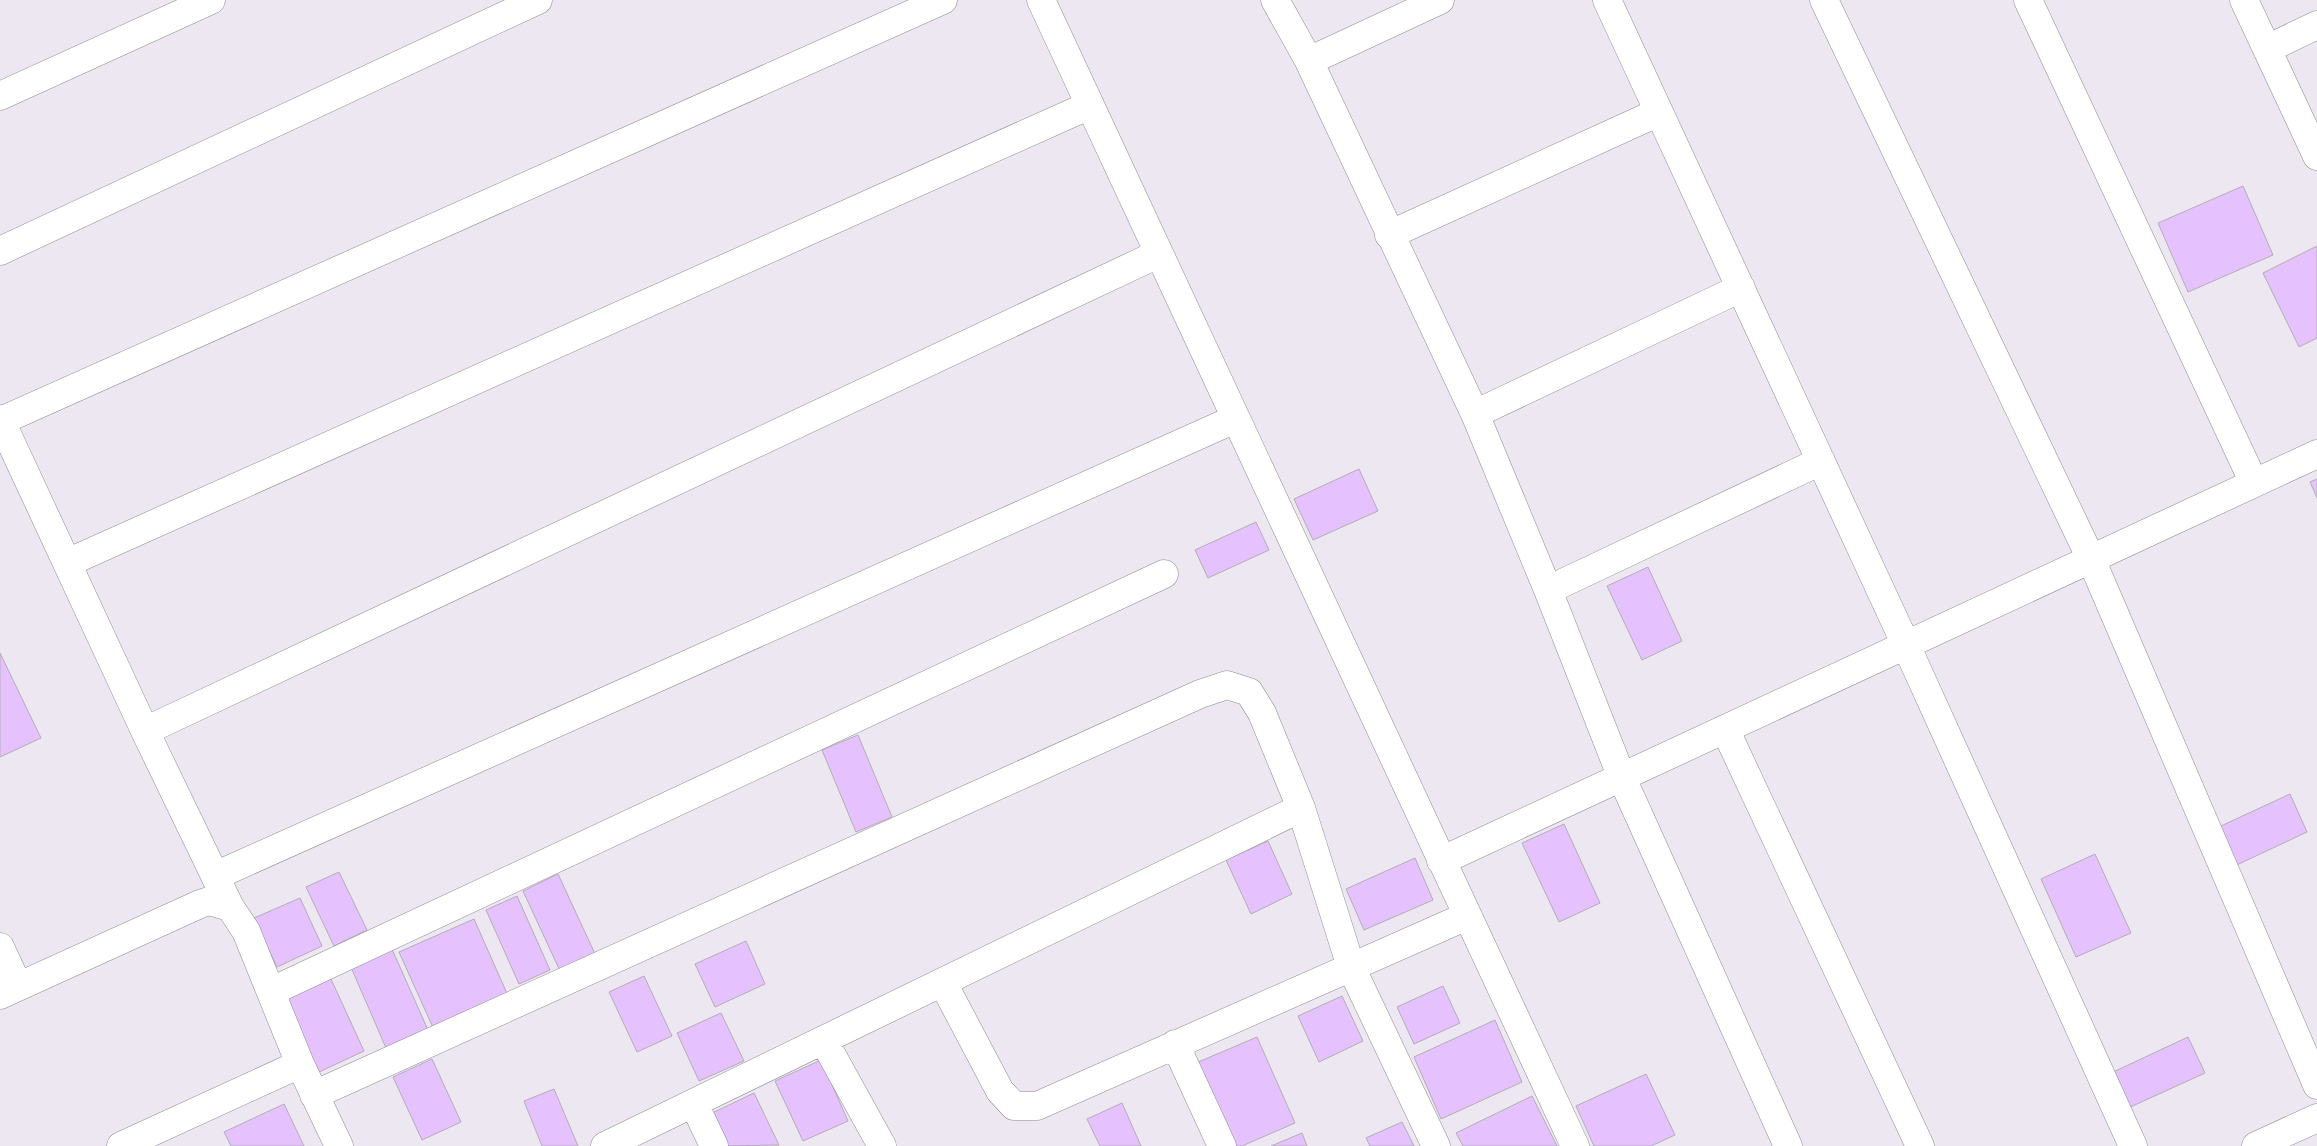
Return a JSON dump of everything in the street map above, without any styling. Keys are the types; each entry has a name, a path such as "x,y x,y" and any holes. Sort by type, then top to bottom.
{"street":[{"path":"0,96 211,0"},
{"path":"0,251 538,0"},
{"path":"338,1146 300,1064 272,991 246,931 230,907 144,730 0,420 943,0"},
{"path":"1041,0 1575,1146"},
{"path":"1275,0 1309,61 1475,414 1548,590 1622,778 1788,1146"},
{"path":"1309,61 1440,0"},
{"path":"1608,0 1906,645 2133,1146"},
{"path":"1824,0 2091,559 2317,1085"},
{"path":"2028,0 2254,483"},
{"path":"2244,0 2317,156"},
{"path":"2267,49 2317,25"},
{"path":"67,563 1090,105"},
{"path":"1389,234 1659,112"},
{"path":"144,730 1158,254"},
{"path":"1475,414 1741,288"},
{"path":"215,876 1235,419"},
{"path":"1442,861 2317,454"},
{"path":"1548,590 1821,461"},
{"path":"272,991 1164,574"},
{"path":"314,1095 1191,698 1227,685 1249,692 1262,714 1301,808 1351,966 1436,1146"},
{"path":"1725,729 1920,1146"},
{"path":"606,1146 1301,808"},
{"path":"0,947 9,990 200,904 209,901 230,907"},
{"path":"943,983 1000,1091 1014,1106 1037,1106 1467,916"},
{"path":"824,1041 882,1146"},
{"path":"1175,1044 1222,1146"},
{"path":"121,1146 163,1137 300,1064"},
{"path":"694,1104 714,1146"},
{"path":"2256,1146 2317,1118"}],"building":[{"path":"2243,186 2273,255 2188,292 2158,223"},
{"path":"2317,246 2317,338 2299,347 2263,273"},
{"path":"1359,469 1378,511 1313,540 1294,499"},
{"path":"2317,479 2317,498 2310,482"},
{"path":"1256,522 1269,550 1208,578 1195,550"},
{"path":"1648,567 1682,641 1642,660 1607,586"},
{"path":"0,653 41,738 0,757"},
{"path":"858,735 892,817 856,832 822,750"},
{"path":"2290,794 2307,832 2226,870 2208,832"},
{"path":"1564,824 1600,903 1559,922 1522,843"},
{"path":"1268,841 1292,894 1251,914 1226,860"},
{"path":"2095,854 2131,933 2076,957 2041,879"},
{"path":"1415,858 1433,900 1364,930 1346,889"},
{"path":"339,872 367,930 334,946 306,887"},
{"path":"558,874 596,956 561,973 523,891"},
{"path":"517,896 550,970 519,984 486,910"},
{"path":"300,898 322,946 277,967 254,918"},
{"path":"474,919 509,998 435,1032 399,952"},
{"path":"746,941 765,984 715,1007 695,964"},
{"path":"391,947 428,1030 386,1048 350,965"},
{"path":"644,976 672,1036 637,1052 609,992"},
{"path":"331,979 364,1051 317,1073 284,1000"},
{"path":"1443,986 1460,1023 1414,1044 1397,1007"},
{"path":"1342,996 1363,1041 1319,1062 1298,1016"},
{"path":"721,1013 744,1061 699,1081 677,1033"},
{"path":"1495,1020 1522,1082 1441,1119 1414,1057"},
{"path":"1257,1037 1295,1123 1242,1146 1233,1146 1196,1063"},
{"path":"2188,1037 2205,1073 2126,1109 2109,1074"},
{"path":"432,1059 461,1122 422,1140 393,1077"},
{"path":"821,1060 848,1121 803,1141 775,1081"},
{"path":"1646,1074 1675,1135 1651,1146 1594,1146 1576,1106"},
{"path":"554,1089 578,1146 542,1146 524,1101"},
{"path":"754,1093 779,1145 718,1146 704,1117"},
{"path":"1532,1096 1557,1146 1463,1146 1456,1133"},
{"path":"1122,1103 1141,1146 1100,1146 1087,1119"},
{"path":"284,1104 304,1146 231,1146 224,1132"},
{"path":"1402,1122 1414,1146 1370,1146 1366,1138"},
{"path":"1302,1133 1307,1146 1271,1146"}]}
